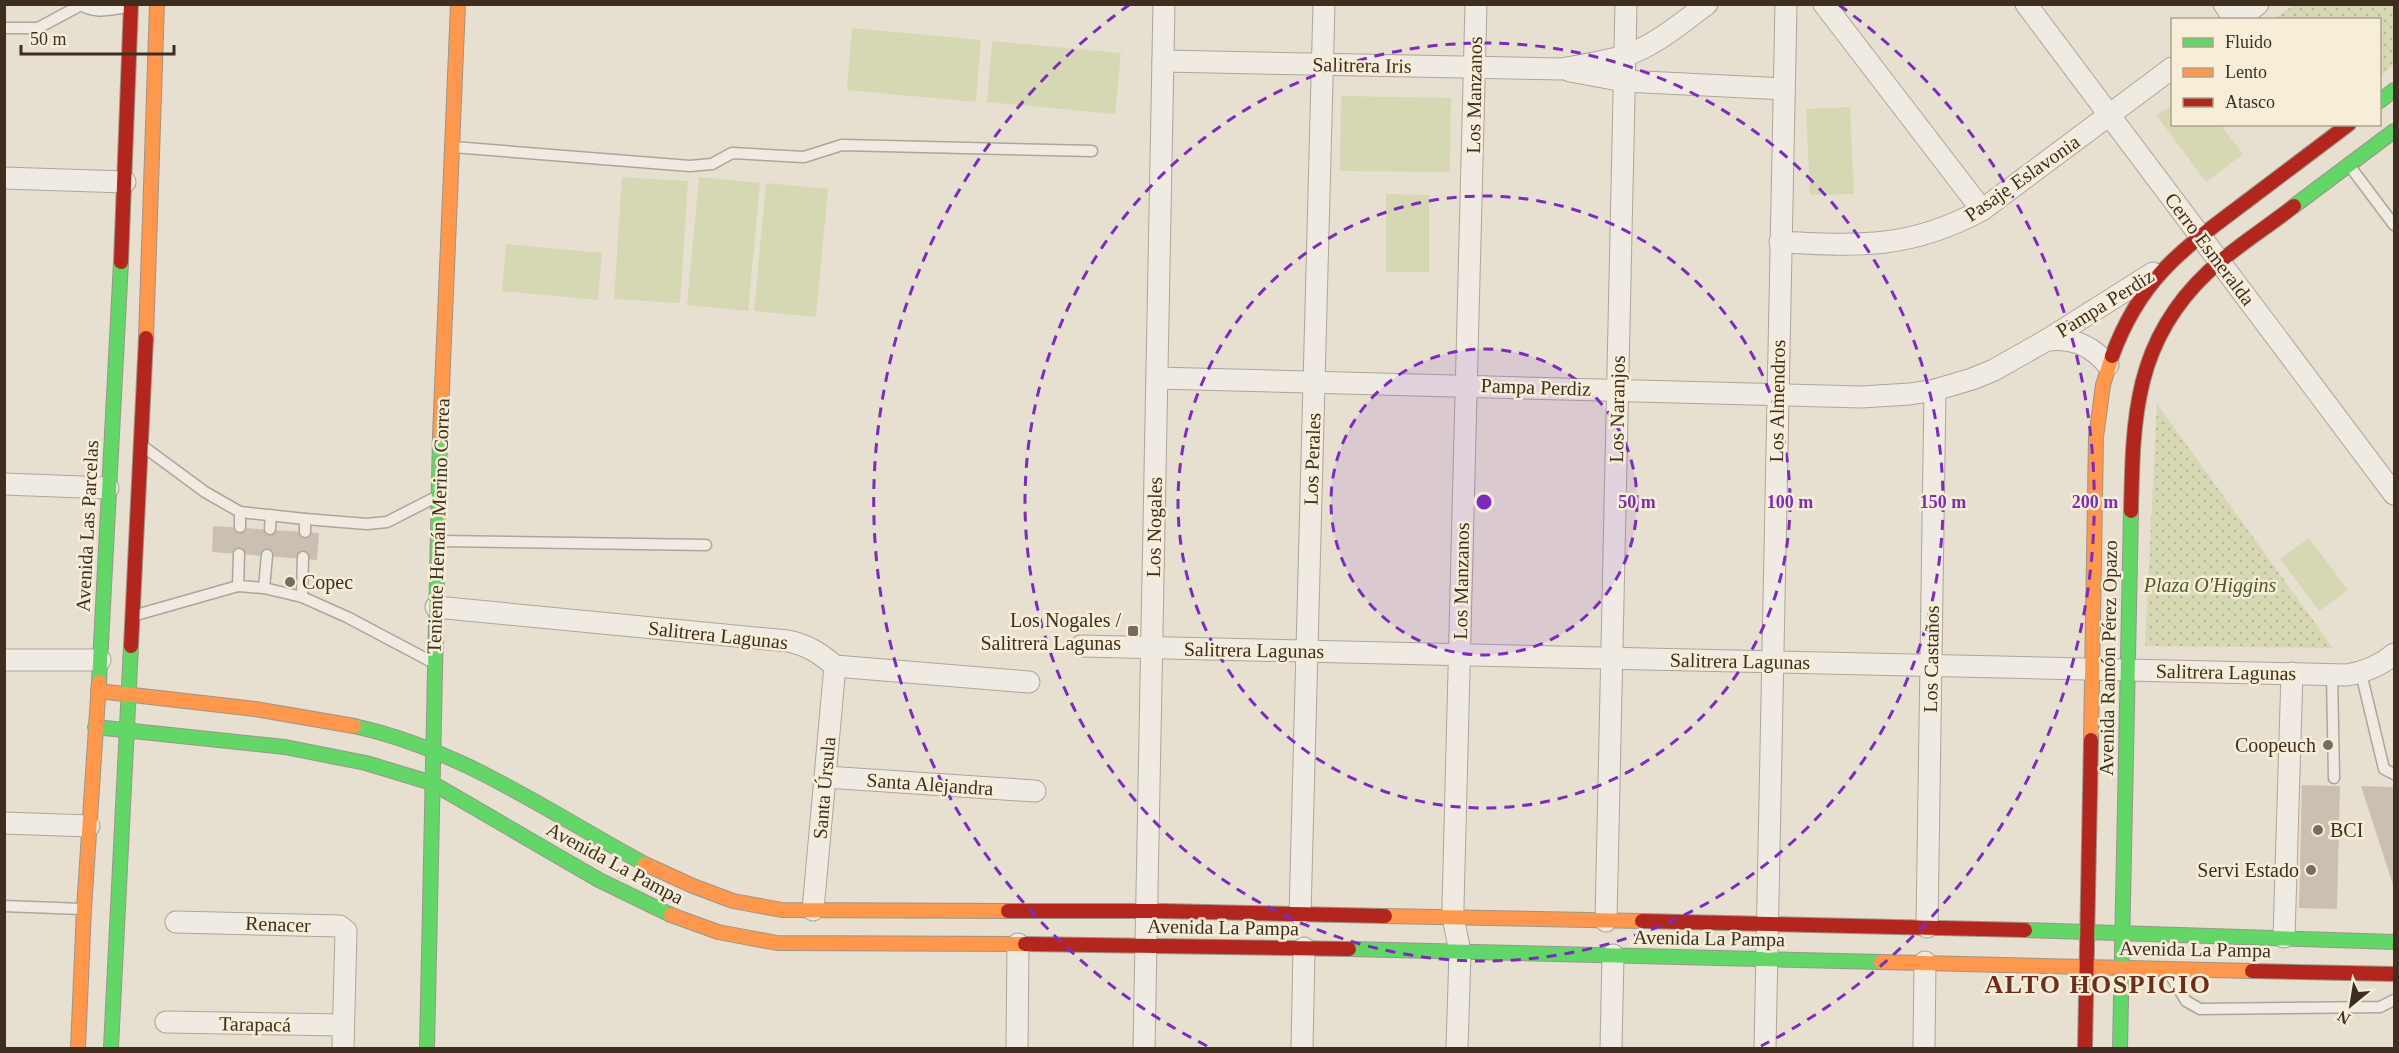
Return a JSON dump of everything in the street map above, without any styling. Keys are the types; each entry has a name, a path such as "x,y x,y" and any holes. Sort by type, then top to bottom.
{"street":[{"path":"111,1048 141,444 158,4"},
{"name":"Teniente Hernán Merino Correa","path":"427,1048 439,495 450,147 458,4"},
{"name":"Los Nogales","path":"1144,1048 1164,4"},
{"name":"Los Perales","path":"1300,914 1324,4"},
{"name":"Los Manzanos","path":"1457,1048 1460,952 1453,917 1476,4"},
{"name":"Los Naranjos","path":"1606,921 1626,4"},
{"name":"Salitrera Iris","path":"1561,69 1625,56 1654,42 1707,4"},
{"name":"Los Almendros","path":"1765,1048 1786,4"},
{"path":"1824,4 1982,210"},
{"name":"Cerro Esmeralda","path":"2026,4 2394,491"},
{"path":"2224,4 2234,18"},
{"path":"2239,18 2258,4"},
{"name":"Avenida Las Parcelas","path":"78,1048 84,909 100,660 131,6"},
{"name":"Salitrera Iris","path":"1163,61 1561,69 1624,81 1784,89"},
{"name":"Pasaje Eslavonia","path":"1780,242 1861,245 1886,243 1936,232 1982,210 2171,69"},
{"path":"2381,100 2394,90"},
{"name":"Avenida Ramón Pérez Opazo","path":"2085,1048 2096,437 2098,413 2108,365 2130,312 2164,266 2200,235 2346,126"},
{"name":"Avenida Ramón Pérez Opazo","path":"2120,1048 2132,446 2137,394 2154,343 2167,320 2200,279 2394,131"},
{"path":"4,178 124,182"},
{"name":"Pampa Perdiz","path":"1157,378 1886,396 1935,390 1987,373 2047,340 2164,266"},
{"name":"Pampa Perdiz","path":"2047,340 2066,340 2086,345 2108,365"},
{"name":"Los Castaños","path":"1927,927 1935,390"},
{"path":"4,484 108,488"},
{"name":"Salitrera Lagunas","path":"436,607 788,641 803,644 817,651 835,666"},
{"name":"Salitrera Lagunas","path":"1081,646 2332,675 2361,673 2393,659"},
{"path":"4,660 100,660"},
{"path":"835,666 1029,682"},
{"name":"Santa Úrsula","path":"813,910 835,666"},
{"path":"2284,937 2292,673"},
{"name":"Avenida La Pampa","path":"98,691 288,714 370,729 432,750 503,783 637,861 686,883 734,901 782,910 1147,911 1453,917 2088,931 2394,942"},
{"name":"Avenida La Pampa","path":"95,727 285,747 366,763 432,783 620,891 662,912 718,932 777,943 1304,948 2394,974"},
{"name":"Santa Alejandra","path":"826,777 1035,791"},
{"path":"4,823 89,826"},
{"name":"Renacer","path":"176,922 340,926 346,931 343,1026"},
{"path":"1017,1048 1018,944"},
{"path":"1302,1048 1304,948"},
{"path":"1611,1048 1613,955"},
{"path":"1924,1048 1925,962"},
{"name":"Tarapacá","path":"166,1022 343,1026"},
{"path":"343,1026 343,1048"}],"lane":[{"path":"4,28 38,28 80,5 96,11 131,6"},
{"path":"450,147 690,166 712,164 732,153 804,157 842,145 1092,152"},
{"path":"2349,165 2394,225"},
{"path":"141,444 205,492 240,512 367,524 387,522 439,495"},
{"path":"240,512 240,527"},
{"path":"270,530 271,515"},
{"path":"304,532 305,519"},
{"path":"438,541 706,544"},
{"path":"238,586 239,554"},
{"path":"264,588 267,555"},
{"path":"302,597 303,557"},
{"path":"132,616 238,586 264,588 302,597 347,617 434,664"},
{"path":"2361,673 2384,769 2394,774"},
{"path":"2332,675 2334,778"},
{"path":"4,906 84,909"},
{"path":"2166,968 2186,1001 2200,1009 2380,1007 2394,1000"}],"green space":[{"path":"2294,5 2394,5 2394,65 2381,75 2381,18 2275,18"},
{"path":"852,28 981,40 976,102 847,90"},
{"path":"992,41 1121,53 1115,114 987,102"},
{"path":"1341,96 1451,98 1450,172 1340,171"},
{"path":"2171,106 2171,126 2222,126 2243,154 2206,182 2157,116"},
{"path":"1850,107 1854,194 1810,195 1806,109"},
{"path":"622,177 688,181 680,303 614,299"},
{"path":"699,177 760,183 748,311 687,305"},
{"path":"766,183 828,189 816,317 754,311"},
{"path":"1386,194 1429,195 1429,272 1386,272"},
{"path":"506,244 602,253 598,300 502,291"},
{"name":"Plaza O'Higgins","path":"2157,404 2333,648 2145,646"},
{"path":"2309,538 2348,590 2319,611 2280,559"}],"building":[{"path":"213,526 319,533 317,560 212,552"},
{"path":"2302,785 2340,786 2337,909 2299,908"},
{"path":"2361,786 2394,787 2394,888"}],"traffic: fast":[{"path":"2381,100 2394,90"},
{"path":"2294,206 2394,131"},
{"path":"99,682 121,262"},
{"path":"427,1048 440,436"},
{"path":"2120,1048 2131,511"},
{"path":"111,1048 131,646"},
{"path":"354,726 393,736 468,766 645,864"},
{"path":"95,727 285,747 366,763 432,783 599,880 671,915"},
{"path":"2025,930 2394,942"},
{"path":"1349,949 1881,962"}],"traffic: slow":[{"path":"146,338 157,4"},
{"path":"440,436 458,4"},
{"path":"2091,740 2096,437 2103,385 2112,356"},
{"path":"78,1048 84,909 99,682"},
{"path":"98,691 255,709 354,726"},
{"path":"645,864 733,901 782,910 1008,911"},
{"path":"671,915 718,932 777,943 1025,944"},
{"path":"1385,916 1642,921"},
{"path":"1881,962 2252,971"}],"traffic: jam":[{"path":"121,262 131,4"},
{"path":"2112,356 2136,305 2166,267 2203,234 2346,126"},
{"path":"2131,511 2133,444 2142,383 2151,354 2165,326 2183,299 2207,273 2294,206"},
{"path":"131,646 146,338"},
{"path":"2085,1048 2091,740"},
{"path":"1008,911 1163,911 1385,916"},
{"path":"1642,921 2025,930"},
{"path":"1025,944 1349,949"},
{"path":"2252,971 2394,974"}],"place":[{"name":"Copec","path":"290,582"},
{"name":"Los Nogales / Salitrera Lagunas","path":"1133,631"},
{"name":"Coopeuch","path":"2328,745"},
{"name":"BCI","path":"2318,830"},
{"name":"Servi Estado","path":"2311,870"}],"district":[{"name":"ALTO HOSPICIO","path":"2098,984"}]}
